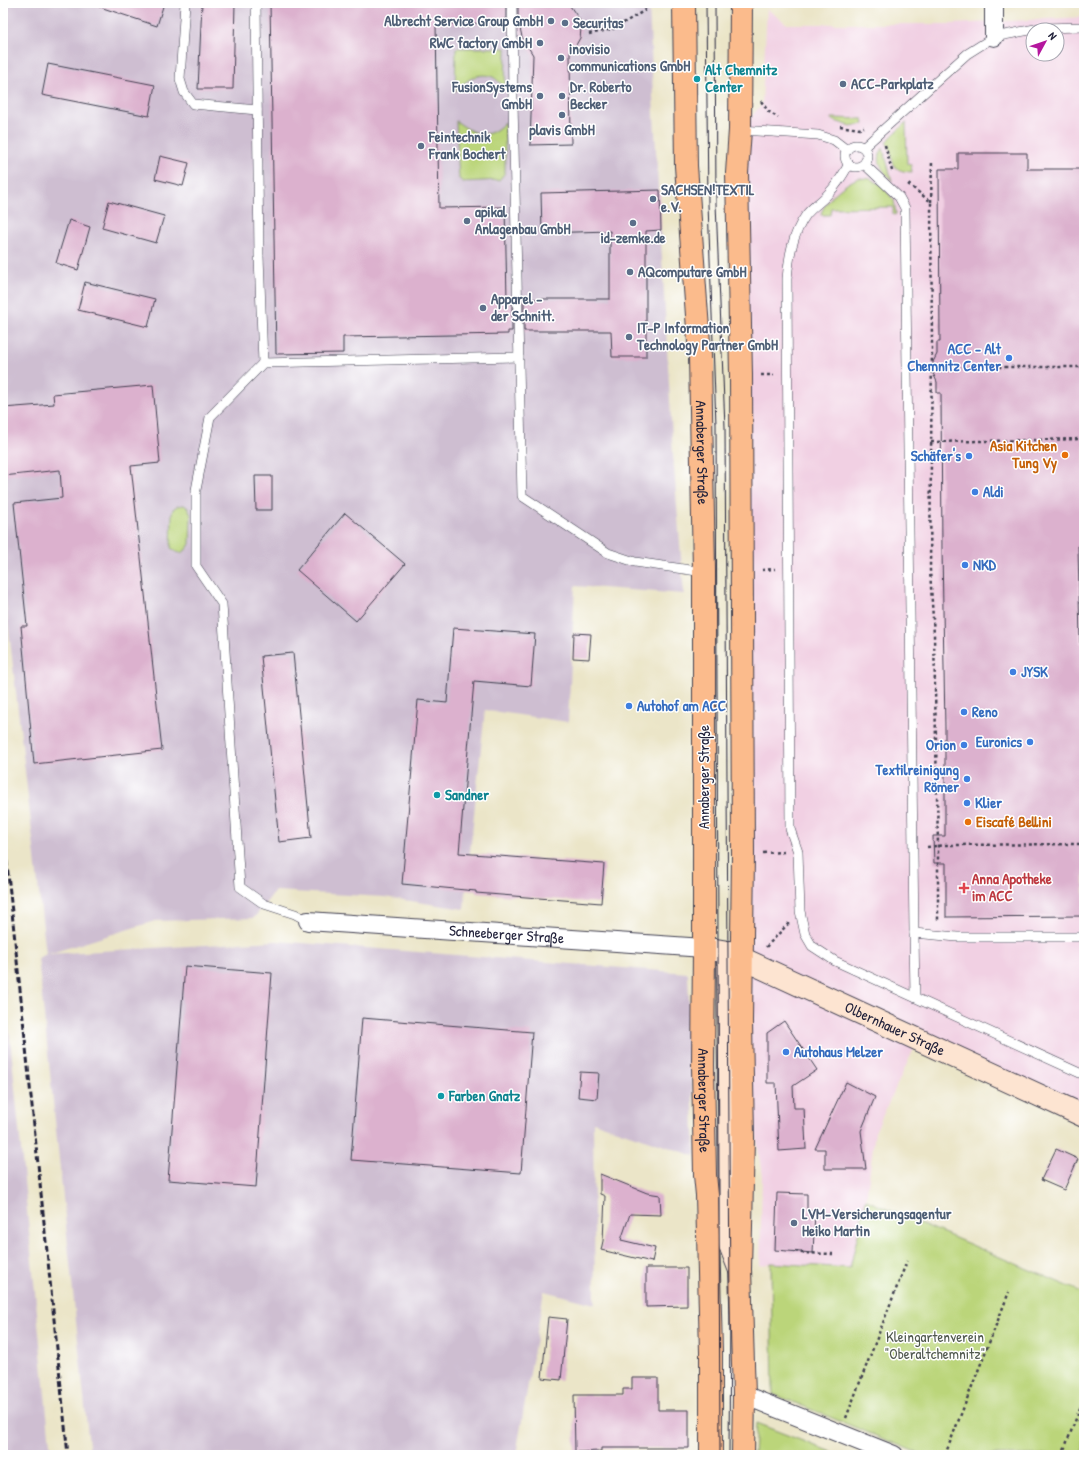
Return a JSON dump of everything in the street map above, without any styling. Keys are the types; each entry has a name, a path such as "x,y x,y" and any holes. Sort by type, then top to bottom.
{"main road":[{"name":"Annaberger Straße","path":"684,3 686,166 700,356 704,572 703,1065 704,1175 708,1195 710,1455"},
{"path":"741,3 740,130 737,174 742,570 743,1138 740,1269 744,1395 743,1455"}],"street":[{"path":"994,3 994,37"},
{"name":"Schneeberger Straße","path":"308,921 704,948"},
{"name":"Olbernhauer Straße","path":"704,948 743,959 1084,1116"},
{"path":"744,1395 894,1455"}],"lane":[{"path":"184,3 180,79 184,92 193,104 257,110"},
{"path":"256,3 259,249 263,363"},
{"path":"512,3 522,496 608,553 634,562 704,572"},
{"path":"864,147 967,54 994,37 1040,28 1084,27"},
{"path":"740,130 818,135 834,140 847,150"},
{"path":"857,144 864,147 867,157 864,164 856,167 849,164 845,157 847,150 857,144"},
{"path":"849,164 835,187 806,214 796,232 789,257 787,280 790,829 798,852 800,911 805,934 812,946 835,960 1084,1075"},
{"path":"864,164 899,197 905,208 914,997"},
{"path":"308,921 295,914 264,904 240,887 222,604 196,566 196,490 210,417 263,363 519,357"},
{"path":"914,933 957,937 1084,936"}],"path":[{"path":"589,34 613,29 644,11 650,3"},
{"path":"931,202 932,162"},
{"path":"906,374 932,368 1084,367"},
{"path":"932,368 930,570 934,627 938,922"},
{"path":"740,375 788,375"},
{"path":"931,442 1084,439"},
{"path":"742,570 789,569"},
{"path":"913,849 938,846 1084,844"},
{"path":"743,854 798,852"},
{"path":"743,959 760,954 800,911"},
{"path":"795,1251 802,1253 833,1254"},
{"path":"840,1433 907,1261"},
{"path":"945,1455 1009,1292"},
{"path":"1062,1455 1082,1403"},
{"path":"63,1454 75,1453"}],"shaded area":[{"path":"3,3 649,3 673,455 684,594 575,586 568,722 485,710 464,909 384,897 275,891 254,918 155,921 48,954 276,941 688,973 695,1156 593,1122 595,1304 544,1291 516,1455 90,1455 38,958 46,954 3,579"},
{"path":"767,9 787,24 951,24 1084,17 1084,1116 918,1040 875,1132 866,1200 850,1268 771,1263 760,1266 762,1177 741,1021 740,130 762,104"},
{"path":"3,966 51,1455 3,1455"}],"green space":[{"path":"456,48 506,48 505,88 493,77 482,75 467,81 455,92"},
{"path":"832,118 863,119 864,124 850,126 832,120"},
{"path":"456,121 480,134 492,132 505,122 505,173 499,180 463,182 459,179"},
{"path":"906,122 907,164 911,165 912,172 898,169 895,166 886,142"},
{"path":"883,148 892,181 881,166 879,157"},
{"path":"859,178 871,179 881,185 894,200 896,214 893,214 893,207 831,208 830,215 821,215 830,198 842,188"},
{"path":"184,505 188,508 191,515 190,544 187,549 181,553 171,548 172,514 173,509 177,506"},
{"name":"Kleingartenverein \"Oberaltchemnitz\"","path":"866,1200 1084,1293 1084,1455 923,1455 773,1394 771,1263 850,1268"},
{"path":"756,1423 839,1455 754,1455"}],"building":[{"path":"97,3 164,3 157,26 97,6"},
{"path":"202,3 235,3 233,89 198,89"},
{"path":"270,3 506,3 506,23 436,24 439,208 505,207 507,299 512,299 512,331 508,331 508,334 343,337 343,353 276,354"},
{"path":"518,3 568,3 579,19 581,29 580,38 570,52 571,144 530,145 533,55 522,37 518,23"},
{"path":"48,64 155,85 149,116 42,95"},
{"path":"958,153 1027,153 1027,169 1084,169 1084,547 1078,546 1080,643 1084,643 1084,916 946,917 946,863 934,863 933,836 945,836 941,393 937,393 937,382 933,373 933,362 937,354 937,342 940,342 939,169 958,169"},
{"path":"160,156 189,163 183,186 155,179"},
{"path":"660,190 661,230 646,231 646,357 612,357 611,331 524,331 524,299 610,299 610,231 542,233 541,193"},
{"path":"109,201 164,216 156,243 102,228"},
{"path":"69,220 90,227 78,270 56,263"},
{"path":"85,282 155,299 148,327 78,310"},
{"path":"153,385 160,463 131,466 162,750 34,764 21,626 27,626 14,503 62,498 60,470 3,476 3,408 54,404 53,394"},
{"path":"255,476 272,476 272,510 256,510"},
{"path":"345,513 405,564 356,621 297,570"},
{"path":"453,628 535,634 531,686 474,681 459,853 604,864 601,903 476,893 476,891 402,884 418,700 447,703"},
{"path":"574,633 591,634 589,659 573,658"},
{"path":"293,653 311,838 279,842 261,656"},
{"path":"185,966 272,973 256,1187 168,1180"},
{"name":"Farben Gnatz","path":"362,1018 532,1032 521,1173 351,1160"},
{"path":"784,1021 817,1070 793,1086 794,1108 804,1108 806,1149 779,1151 776,1083 767,1083 767,1033"},
{"path":"580,1072 599,1073 597,1099 578,1097"},
{"path":"846,1082 875,1097 861,1131 866,1169 825,1169 825,1149 815,1149"},
{"path":"1056,1149 1078,1159 1064,1190 1041,1180"},
{"path":"600,1174 647,1193 660,1195 661,1215 630,1214 621,1240 655,1248 652,1262 601,1250 603,1241 605,1196 600,1194"},
{"path":"777,1193 807,1194 807,1211 815,1211 813,1253 775,1250"},
{"path":"646,1268 687,1268 687,1306 646,1307"},
{"path":"548,1317 567,1319 561,1380 542,1378"},
{"path":"632,1378 658,1378 658,1410 689,1410 689,1448 601,1448 601,1451 575,1452 574,1395 623,1395 623,1389 632,1389"}],"tram line":[{"path":"706,3 708,204 716,425 720,1455"},
{"path":"715,3 716,204 725,427 730,1314 729,1455"}],"railway":[{"path":"3,825 68,1455"}],"place":[{"name":"Albrecht Service Group GmbH","path":"551,21"},
{"name":"Securitas","path":"565,23"},
{"name":"RWC factory GmbH","path":"540,43"},
{"name":"inovisio communications GmbH","path":"561,58"},
{"name":"Alt Chemnitz Center","path":"697,79"},
{"name":"ACC-Parkplatz","path":"843,84"},
{"name":"FusionSystems GmbH","path":"540,96"},
{"name":"Dr. Roberto Becker","path":"562,96"},
{"name":"plavis GmbH","path":"562,115"},
{"name":"Feintechnik Frank Bochert","path":"421,146"},
{"name":"SACHSEN!TEXTIL e.V.","path":"653,199"},
{"name":"apikal Anlagenbau GmbH","path":"467,221"},
{"name":"id-zemke.de","path":"633,223"},
{"name":"AQcomputare GmbH","path":"630,272"},
{"name":"Apparel - der Schnitt.","path":"483,308"},
{"name":"IT-P Information Technology Partner GmbH","path":"629,337"},
{"name":"ACC - Alt Chemnitz Center","path":"1009,358"},
{"name":"Asia Kitchen Tung Vy","path":"1065,455"},
{"name":"Schäfer's","path":"969,456"},
{"name":"Aldi","path":"975,492"},
{"name":"NKD","path":"965,565"},
{"name":"JYSK","path":"1013,672"},
{"name":"Autohof am ACC","path":"629,706"},
{"name":"Reno","path":"964,712"},
{"name":"Euronics","path":"1030,742"},
{"name":"Orion","path":"964,745"},
{"name":"Textilreinigung Römer","path":"967,779"},
{"name":"Sandner","path":"437,795"},
{"name":"Klier","path":"967,803"},
{"name":"Eiscafé Bellini","path":"968,822"},
{"name":"Anna Apotheke im ACC","path":"964,888"},
{"name":"Autohaus Melzer","path":"786,1052"},
{"name":"Farben Gnatz","path":"441,1096"},
{"name":"LVM-Versicherungsagentur Heiko Martin","path":"794,1223"}]}
